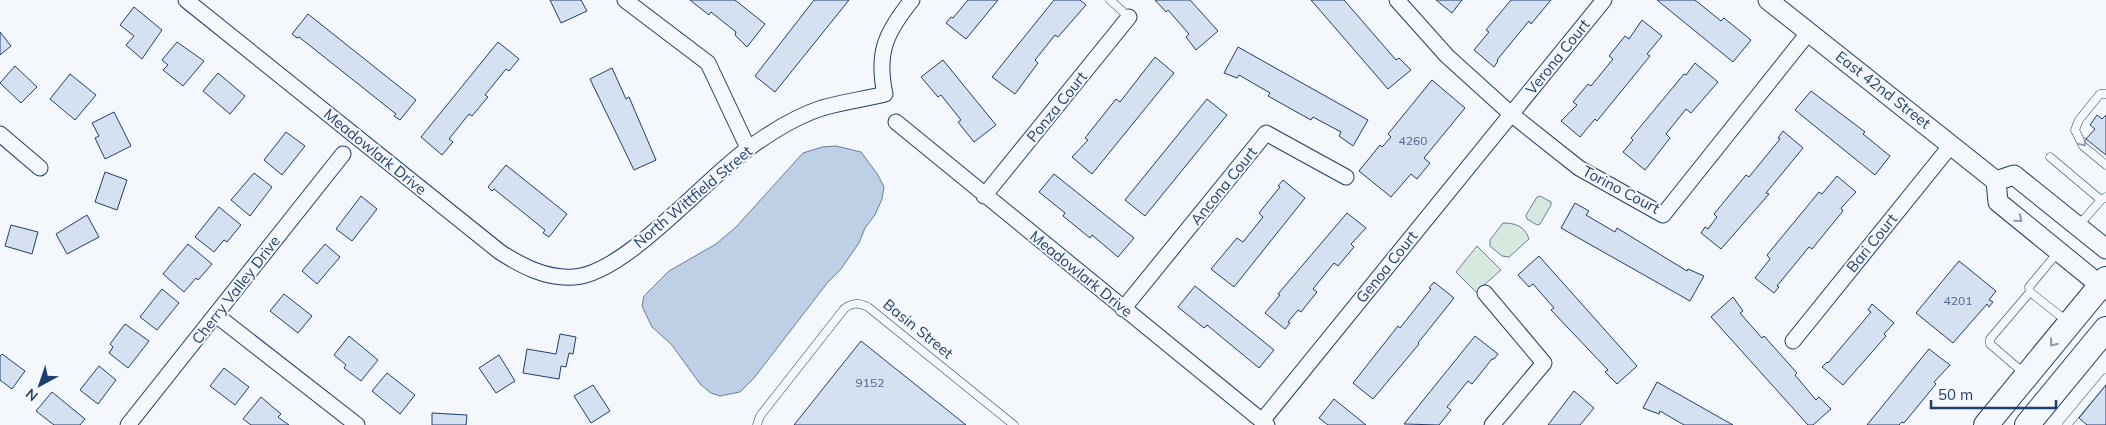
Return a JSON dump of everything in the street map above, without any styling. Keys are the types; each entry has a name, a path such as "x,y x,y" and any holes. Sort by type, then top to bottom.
{"main road":[{"path":"1986,425 2070,323 2104,285"},
{"path":"2027,425 2106,329"}],"street":[{"name":"Meadowlark Drive","path":"186,0 500,252 520,265 543,274 575,278"},
{"path":"625,0 708,63 748,148"},
{"name":"North Wittfield Street","path":"575,278 594,272 624,255 748,148 800,116 823,108 885,94 882,68 886,41 895,21 912,0"},
{"name":"Torino Court","path":"1398,0 1447,56 1511,114 1579,168 1663,215 1809,32"},
{"name":"Verona Court","path":"1511,114 1604,0"},
{"name":"East 42nd Street","path":"1768,0 1952,144 1996,181"},
{"name":"Ponza Court","path":"984,196 1129,17"},
{"name":"Genoa Court","path":"1264,423 1511,114"},
{"name":"Meadowlark Drive","path":"896,122 984,196 1264,423"},
{"name":"Ancona Court","path":"1124,308 1266,133 1346,177"},
{"path":"0,134 40,168"},
{"name":"Bari Court","path":"1793,341 1952,144"},
{"name":"Cherry Valley Drive","path":"128,425 343,154"},
{"path":"2104,285 2059,252 1998,202 1996,181 2014,175 2106,249"},
{"path":"1485,293 1544,363 1492,425"},
{"path":"216,315 357,425"}],"lane":[{"path":"1110,0 1129,17"},
{"path":"2106,94 2100,94 2079,120 2074,130 2083,146 2106,165"},
{"path":"2050,157 2103,198 2078,226"},
{"path":"2027,375 1990,344 1990,339 2030,292 2029,287 2059,252"},
{"path":"2030,292 2070,323"},
{"name":"Basin Street","path":"757,425 760,416 844,309 852,304 860,303 868,307 1014,425"},
{"path":"2068,425 2106,378"}],"shaded area":[{"path":"1540,196 1551,202 1551,205 1540,224 1537,225 1527,219 1526,215 1537,197"},
{"path":"1503,223 1519,226 1525,231 1529,239 1509,257 1502,256 1490,246 1490,240"},
{"path":"1477,246 1501,270 1476,292 1456,272"}],"water":[{"path":"836,146 861,152 878,175 884,187 882,199 875,215 865,228 859,243 841,269 828,282 754,378 740,392 720,396 711,393 701,385 671,344 652,327 642,306 644,296 669,271 716,244 736,227 803,153 822,147"}],"building":[{"path":"550,0 581,0 587,11 561,23"},
{"path":"690,0 735,0 765,24 747,47 735,35 736,32 711,12 709,15"},
{"path":"814,0 849,0 775,92 755,76"},
{"path":"968,0 998,0 966,39 946,23 951,17 953,18"},
{"path":"1054,0 1080,0 1086,5 1058,37 1055,35 1035,60 1038,63 1015,94 992,77"},
{"path":"1155,0 1190,0 1218,31 1196,50 1186,37 1189,34 1168,10 1166,12"},
{"path":"1311,0 1344,0 1396,60 1399,58 1411,70 1388,89"},
{"path":"1436,0 1462,0 1452,13"},
{"path":"1511,0 1551,0 1531,24 1529,21 1497,60 1494,67 1474,50 1489,32 1486,30"},
{"path":"1657,0 1695,0 1721,21 1724,18 1751,40 1733,62"},
{"path":"134,7 162,30 142,59 126,45 134,36 120,25"},
{"path":"308,14 416,100 400,120 394,116 396,114 299,37 297,38 292,34"},
{"path":"1642,20 1662,36 1647,54 1650,56 1597,121 1595,119 1580,137 1561,121 1577,105 1573,102 1588,84 1591,86 1613,59 1609,56 1625,36 1629,39"},
{"path":"0,32 11,46 0,55"},
{"path":"177,42 204,61 183,86 163,70 168,65 162,60"},
{"path":"498,42 519,59 509,71 506,69 485,95 488,97 472,116 469,114 449,139 453,142 442,155 421,137"},
{"path":"1238,47 1368,120 1353,146 1339,136 1341,132 1313,117 1311,120 1268,96 1270,93 1239,75 1237,78 1224,73"},
{"path":"1155,57 1174,73 1092,174 1072,157 1088,140 1085,138 1116,99 1120,102"},
{"path":"943,60 996,125 974,142 958,122 961,120 941,95 938,97 921,77"},
{"path":"1695,63 1718,82 1691,113 1686,109 1666,134 1670,138 1645,170 1623,152 1633,140 1631,138"},
{"path":"15,66 37,87 21,103 0,83"},
{"path":"612,68 626,99 629,97 656,160 634,170 590,79"},
{"path":"218,73 245,96 230,114 203,91"},
{"path":"70,74 96,95 75,120 50,99"},
{"path":"1432,80 1465,108 1424,158 1430,163 1417,179 1411,174 1391,197 1359,171 1380,145 1382,147 1391,137 1388,134"},
{"path":"1811,91 1865,132 1863,134 1890,156 1875,175 1795,110"},
{"path":"1207,99 1227,115 1145,216 1125,200"},
{"path":"114,112 131,146 105,159 95,138 99,136 92,123"},
{"path":"2097,115 2102,119 2106,115 2106,155 2086,139 2095,129 2090,125"},
{"path":"1783,131 1803,148 1766,193 1769,194 1721,249 1701,233 1705,227 1708,229 1717,217 1714,214 1746,175 1749,177 1780,139 1778,138"},
{"path":"286,132 305,146 282,175 264,160"},
{"path":"506,165 567,214 549,237 543,233 545,230 494,189 492,191 488,187"},
{"path":"105,172 127,180 117,210 95,202"},
{"path":"254,173 272,187 250,216 231,200"},
{"path":"1054,174 1134,238 1118,257 1092,235 1090,238 1063,216 1065,213 1039,192"},
{"path":"1837,176 1856,192 1841,208 1843,211 1812,249 1809,247 1777,286 1779,287 1774,293 1755,278 1770,259 1767,255 1819,192 1822,194"},
{"path":"1283,180 1305,198 1234,287 1211,269 1237,238 1243,242 1263,217 1259,213 1280,187 1278,186"},
{"path":"361,196 377,209 352,241 336,229"},
{"path":"1575,203 1589,211 1586,215 1615,232 1617,228 1687,271 1688,269 1704,276 1690,301 1561,228"},
{"path":"219,207 241,225 227,242 224,240 214,252 195,237"},
{"path":"1347,213 1366,228 1351,244 1354,247 1338,266 1334,263 1313,289 1317,292 1301,312 1298,310 1285,329 1265,313 1280,295 1278,294"},
{"path":"87,215 99,237 67,254 56,234"},
{"path":"11,225 38,232 32,254 5,246"},
{"path":"188,244 212,264 184,292 163,274"},
{"path":"325,244 340,257 317,284 302,271"},
{"path":"1539,256 1637,366 1617,384 1605,372 1608,370 1551,310 1554,308 1533,284 1529,287 1518,275"},
{"path":"1959,261 1996,291 1989,300 1993,302 1989,307 1987,304 1953,343 1916,313"},
{"path":"1434,282 1454,298 1373,399 1353,383 1398,326 1400,328 1431,289 1429,288"},
{"path":"1195,286 1274,350 1259,368 1207,325 1204,328 1178,307"},
{"path":"162,289 179,303 157,330 140,317"},
{"path":"284,294 312,316 298,333 270,311"},
{"path":"1733,297 1743,311 1740,313 1762,338 1764,336 1797,373 1795,375 1816,400 1819,397 1831,409 1813,425 1808,425 1711,317"},
{"path":"1872,304 1894,323 1884,334 1886,336 1843,385 1822,367 1828,363 1871,312 1868,310"},
{"path":"125,324 149,341 128,368 109,353 113,347 110,344"},
{"path":"560,334 576,337 573,354 569,353 566,367 561,366 559,379 523,373 527,349 556,354"},
{"path":"349,336 378,360 361,381 344,368 346,365 334,355"},
{"path":"1475,336 1498,354 1494,359 1492,359 1472,384 1468,381 1447,407 1451,410 1439,425 1404,424"},
{"path":"861,341 966,425 794,425"},
{"path":"1929,349 1950,365 1934,382 1936,384 1904,423 1902,422 1899,425 1867,425"},
{"path":"2,354 25,371 12,389 0,380 0,356"},
{"path":"499,355 515,381 496,393 479,368"},
{"path":"99,366 116,380 98,404 80,390"},
{"path":"224,368 249,387 235,405 210,386"},
{"path":"387,373 415,395 400,414 372,391"},
{"path":"1657,382 1733,425 1684,425 1660,411 1659,414 1643,408"},
{"path":"593,385 610,411 591,423 574,396"},
{"path":"2106,385 2106,425 2087,425 2079,418"},
{"path":"1574,391 1594,408 1580,425 1548,425"},
{"path":"52,392 85,419 80,425 54,425 36,411"},
{"path":"261,397 281,414 278,417 289,425 251,425 243,419"},
{"path":"1334,399 1366,425 1328,425 1319,418"},
{"path":"432,413 467,415 466,425 432,425"}]}
